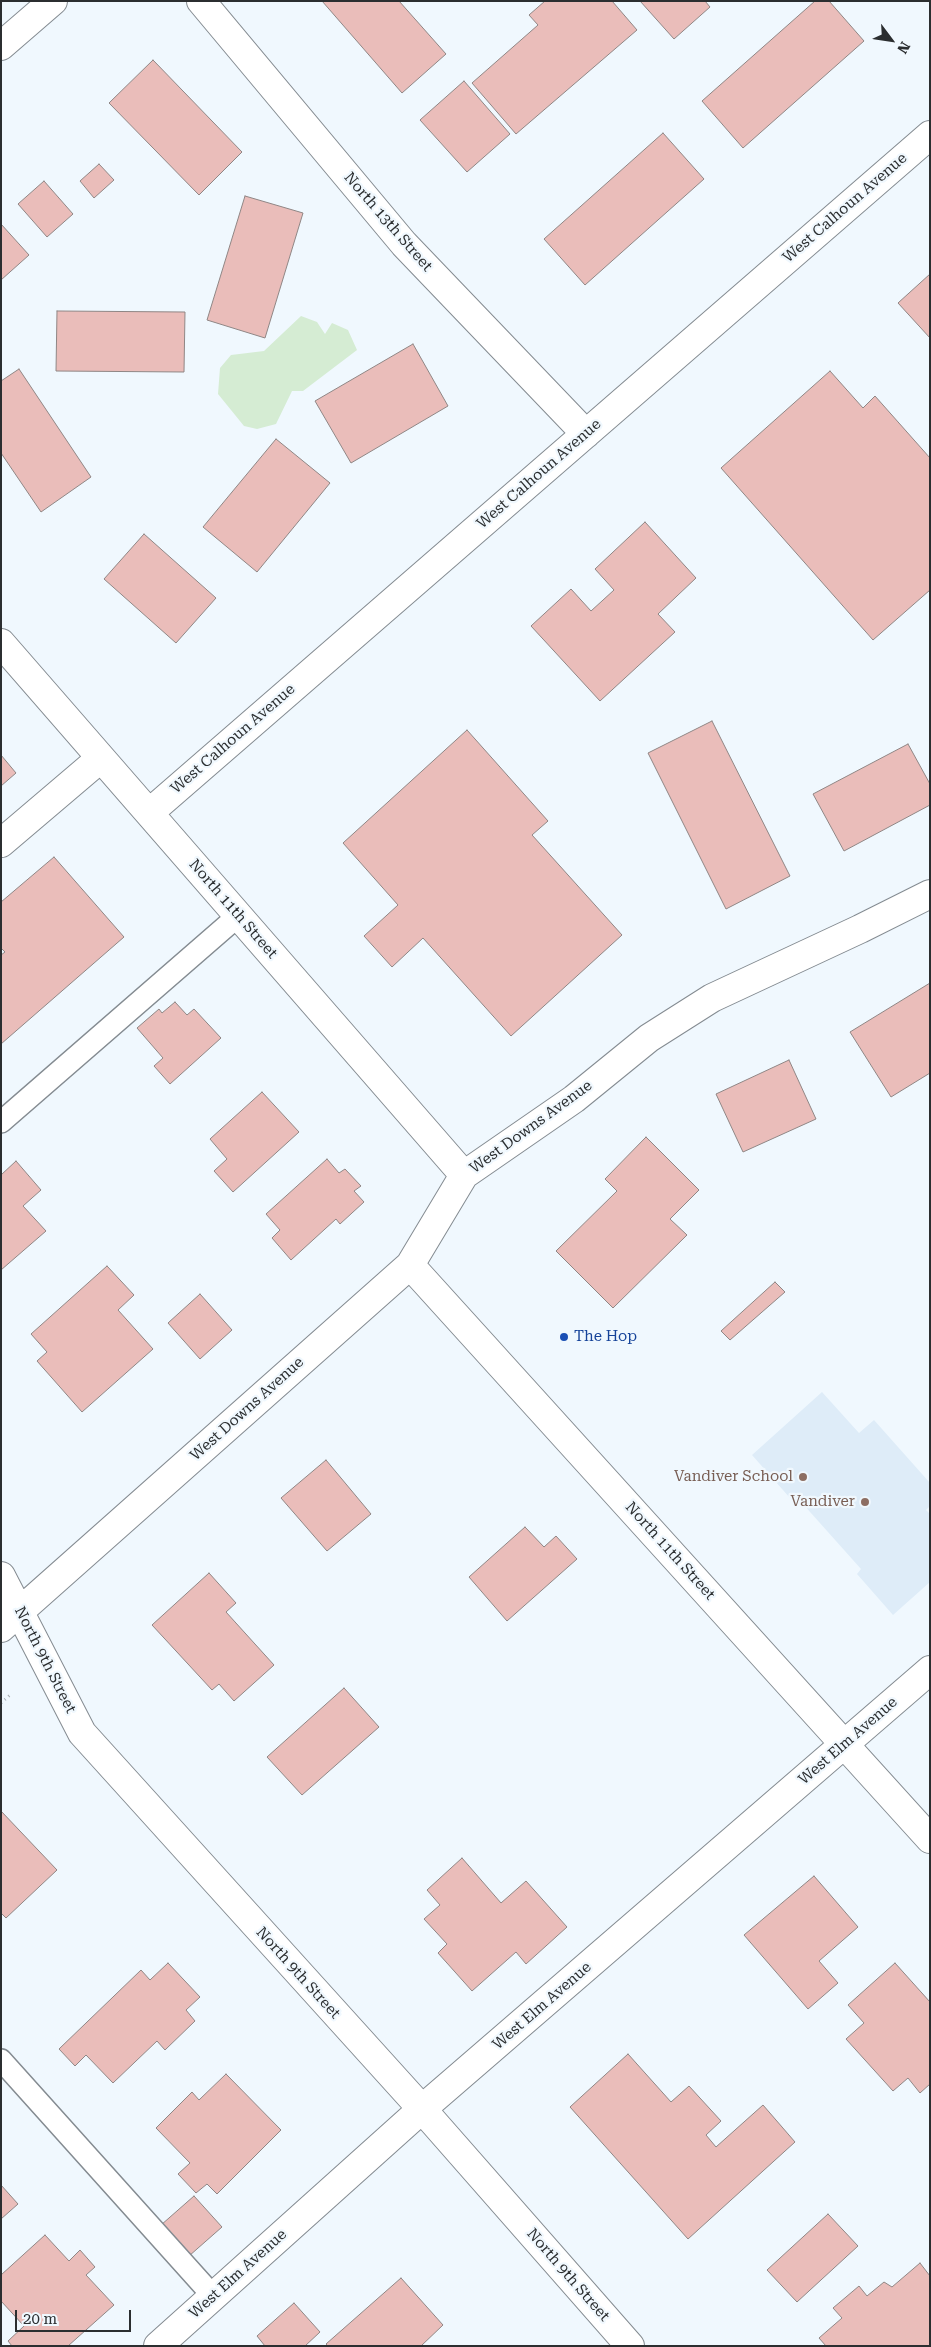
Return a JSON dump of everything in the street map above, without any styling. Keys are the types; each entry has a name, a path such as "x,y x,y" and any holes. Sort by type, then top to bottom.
{"street":[{"path":"1,46 52,1"},
{"name":"North 13th Street","path":"201,1 404,244 586,434"},
{"name":"West Calhoun Avenue","path":"148,813 930,135"},
{"name":"North 11th Street","path":"1,643 464,1176"},
{"path":"1,843 101,758"},
{"name":"West Downs Avenue","path":"11,1619 410,1265 464,1176 574,1099 649,1038 712,998 930,894"},
{"name":"North 11th Street","path":"410,1265 930,1839"},
{"name":"North 9th Street","path":"1,1576 11,1619 82,1733 422,2109 630,2346"},
{"name":"West Elm Avenue","path":"158,2346 422,2109 930,1670"}],"lane":[{"path":"1,1122 238,916"},
{"path":"1,2060 213,2296"}],"path":[{"path":"1,1703 10,1696"}],"shaded area":[{"name":"Vandiver","path":"822,1392 859,1433 874,1420 930,1483 930,1506 926,1510 930,1514 930,1582 893,1615 857,1574 861,1569 794,1494 790,1498 752,1455"}],"green space":[{"path":"301,316 317,322 325,334 332,323 348,330 357,350 303,391 292,391 276,424 257,429 244,426 218,394 220,368 231,355 264,351"}],"building":[{"path":"322,1 399,1 446,54 402,93"},
{"path":"545,1 612,1 637,30 516,134 472,83 538,25 529,15"},
{"path":"640,1 705,1 710,7 674,39"},
{"path":"815,1 829,1 864,41 743,148 702,101"},
{"path":"153,60 242,152 199,195 109,103"},
{"path":"464,81 510,134 467,172 420,120"},
{"path":"663,133 704,179 585,285 544,239"},
{"path":"99,164 114,180 94,198 80,181"},
{"path":"44,181 73,214 47,237 18,204"},
{"path":"245,196 303,213 265,338 207,320"},
{"path":"1,224 29,255 1,280"},
{"path":"930,274 930,338 898,303"},
{"path":"57,311 185,312 184,372 56,371"},
{"path":"413,344 448,406 351,463 315,401"},
{"path":"19,369 91,477 41,512 1,453 1,381"},
{"path":"830,371 863,408 875,396 930,458 930,590 873,640 721,468"},
{"path":"276,439 330,483 257,572 203,527"},
{"path":"645,522 696,578 658,614 675,632 600,701 531,626 571,589 591,611 614,590 595,569"},
{"path":"144,534 216,598 176,643 104,579"},
{"path":"712,721 790,876 726,909 648,753"},
{"path":"467,730 548,821 532,835 622,935 511,1036 423,938 392,967 364,936 398,905 343,843"},
{"path":"908,744 930,784 930,805 844,851 813,794"},
{"path":"1,755 16,773 1,786"},
{"path":"54,857 124,937 1,1044 1,955 5,952 1,948 1,902"},
{"path":"930,983 930,1073 891,1097 850,1032"},
{"path":"175,1002 187,1015 194,1009 221,1038 170,1084 154,1066 163,1058 137,1028 159,1009 162,1013"},
{"path":"789,1060 816,1119 743,1152 716,1094"},
{"path":"262,1092 299,1132 233,1192 214,1171 227,1159 210,1139"},
{"path":"646,1137 699,1190 670,1219 687,1235 613,1308 556,1251 617,1191 605,1179"},
{"path":"327,1159 339,1173 345,1169 361,1186 354,1191 364,1202 340,1224 336,1219 291,1260 272,1238 280,1230 266,1214"},
{"path":"16,1161 41,1190 23,1206 46,1231 1,1270 1,1175"},
{"path":"107,1266 134,1295 118,1310 153,1349 82,1412 37,1361 47,1352 31,1334"},
{"path":"775,1282 785,1292 730,1340 721,1331"},
{"path":"200,1294 232,1330 200,1359 168,1323"},
{"path":"326,1460 371,1514 327,1551 281,1498"},
{"path":"525,1527 544,1547 556,1536 577,1559 507,1621 469,1577"},
{"path":"209,1573 236,1603 226,1612 274,1665 234,1701 219,1684 212,1690 152,1625"},
{"path":"344,1688 379,1727 302,1795 267,1757"},
{"path":"1,1811 57,1870 6,1918 1,1913"},
{"path":"462,1858 501,1903 526,1881 567,1927 526,1964 516,1952 472,1991 438,1953 447,1944 424,1919 440,1905 427,1890"},
{"path":"814,1876 858,1927 819,1961 838,1983 808,2009 744,1935"},
{"path":"168,1963 200,1997 186,2010 195,2021 165,2050 157,2041 113,2083 86,2055 75,2066 59,2049 141,1970 150,1980"},
{"path":"895,1963 930,2002 930,2084 920,2093 908,2078 893,2091 846,2039 864,2023 848,2005"},
{"path":"628,2054 671,2102 689,2086 721,2121 706,2135 716,2147 763,2105 795,2142 688,2239 570,2107"},
{"path":"226,2074 281,2130 217,2194 207,2184 196,2193 178,2174 190,2163 156,2128 192,2092 199,2100"},
{"path":"1,2185 18,2204 1,2219"},
{"path":"194,2196 222,2227 189,2256 161,2225"},
{"path":"828,2214 858,2246 797,2302 767,2270"},
{"path":"45,2235 69,2261 80,2250 95,2267 86,2275 114,2305 68,2346 12,2346 8,2341 24,2326 1,2301 1,2275"},
{"path":"920,2263 930,2276 930,2346 826,2346 819,2338 842,2318 833,2308 859,2286 867,2296 884,2282 892,2287"},
{"path":"401,2278 443,2325 421,2346 328,2346 326,2344"},
{"path":"294,2303 320,2332 305,2346 265,2346 257,2336"}],"place":[{"name":"The Hop","path":"564,1337"},
{"name":"Vandiver School","path":"803,1477"},
{"name":"Vandiver","path":"865,1502"}]}
